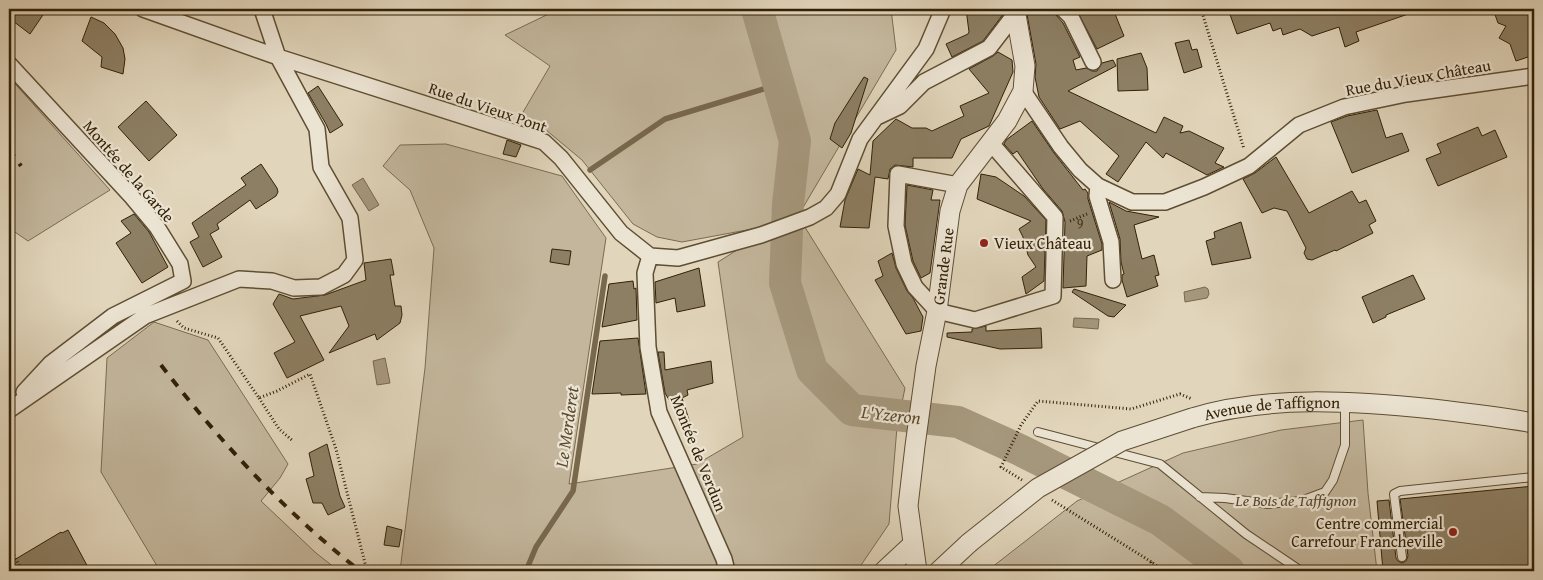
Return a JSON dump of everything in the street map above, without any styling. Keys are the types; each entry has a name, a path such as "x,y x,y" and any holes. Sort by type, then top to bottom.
{"street":[{"path":"143,9 278,57"},
{"path":"9,410 144,316 239,279 272,281 294,288 321,287 344,275 355,260 350,218 320,167 317,129 278,57 262,9"},
{"path":"650,256 678,258 761,235 810,217 826,208 838,194 860,139 926,49 943,9"},
{"path":"1063,9 1072,17 1093,62"},
{"path":"876,118 900,106 924,82 989,48 1015,12"},
{"name":"Grande Rue","path":"884,571 915,557 908,506 950,211 958,185 1007,121 1023,91 1025,66 1015,12"},
{"name":"Rue du Vieux Pont","path":"278,57 544,142 561,158 620,233 650,256"},
{"name":"Montée de la Garde","path":"9,64 132,197 157,227 180,264 183,281 112,316 50,364 9,410"},
{"name":"Rue du Vieux Château","path":"1023,91 1061,147 1080,170 1098,186 1132,202 1164,202 1204,187 1249,166 1299,125 1344,107 1406,94 1534,76"},
{"path":"958,185 898,174 896,226 904,264 915,287 935,318 975,320 1053,296 1055,217 990,142"},
{"path":"1098,186 1097,196 1111,242 1113,280"},
{"name":"Montée de Verdun","path":"650,256 645,273 648,347 659,412 724,559 727,571"},
{"name":"Avenue de Taffignon","path":"939,571 969,543 1038,488 1122,441 1217,411 1294,402 1382,404 1502,417 1534,423"},
{"name":"Avenue de Taffignon","path":"1502,417 1534,416"}],"lane":[{"path":"1200,497 1225,498 1268,504 1301,501 1325,492 1333,480 1345,445 1345,403"},
{"path":"1038,432 1160,464 1246,534 1301,571"},
{"path":"1402,557 1394,494 1400,491 1534,477"}],"path":[{"path":"1201,9 1249,166"},
{"path":"164,308 184,328 218,338 279,429 293,441"},
{"path":"259,398 278,391 310,374 336,449 367,571"},
{"path":"1026,483 1000,467 1027,417 1038,401 1131,408 1180,394 1217,411"},
{"path":"1027,417 1033,420"},
{"path":"1050,498 1150,560 1164,571"},
{"path":"9,546 22,571"},
{"path":"1150,560 1154,571"}],"green space":[{"path":"559,9 891,9 896,50 798,216 905,388 897,427 889,524 857,571 400,571 425,368 434,248 410,190 383,166 400,145 446,144 562,176 606,238 569,484 697,464 743,437 718,262 761,235 763,227 682,242 657,237 633,224 582,160 546,130 519,119 550,66 505,35"},
{"path":"9,77 110,190 28,241 9,228"},
{"path":"154,322 208,340 288,464 280,478 261,501 316,553 339,571 160,571 101,472 107,358"},
{"name":"Le Bois de Taffignon","path":"1363,420 1368,493 1377,571 987,571 1077,501 1183,453 1281,430"}],"shaded area":[{"path":"363,178 379,205 369,211 352,185"},
{"path":"1205,287 1208,289 1209,294 1207,298 1185,302 1184,292"},
{"path":"1074,318 1099,319 1098,329 1073,327"},
{"path":"385,358 390,383 377,385 373,361"}],"building":[{"path":"9,9 47,9 30,34 9,18"},
{"path":"966,9 1004,9 1004,13 983,41 952,57 946,44 968,34"},
{"path":"1026,9 1054,9 1080,57 1073,60 1076,70 1086,68 1097,71 1102,63 1113,60 1116,66 1068,91 1156,133 1164,117 1183,126 1180,133 1189,131 1224,148 1215,163 1224,167 1207,175 1166,153 1163,158 1146,142 1118,182 1106,174 1119,156 1080,121 1060,129 1039,97 1035,77 1036,64"},
{"path":"1076,9 1113,9 1124,36 1097,49"},
{"path":"1228,9 1416,9 1417,11 1356,32 1359,41 1345,47 1339,27 1312,36 1300,29 1283,35 1281,28 1273,31 1270,23 1237,34"},
{"path":"1493,9 1526,9 1534,34 1534,55 1516,61 1510,44 1499,38 1506,26 1498,23"},
{"path":"91,17 104,23 115,34 123,48 125,59 123,74 101,67 102,57 82,41"},
{"path":"1189,40 1192,50 1197,49 1202,67 1184,73 1175,43"},
{"path":"998,52 1012,60 1013,72 989,126 961,139 952,158 913,158 913,167 895,165 890,169 888,179 875,177 869,228 840,227 845,200 858,169 870,175 873,141 896,119 912,128 926,128 932,131 964,116 960,106 989,93 969,69"},
{"path":"1141,53 1147,68 1148,90 1118,91 1117,59"},
{"path":"864,77 868,79 851,133 842,148 830,139 835,123"},
{"path":"318,86 343,125 330,133 308,93"},
{"path":"146,101 177,135 149,161 118,127"},
{"path":"1377,110 1386,138 1402,133 1409,151 1352,173 1331,122 1347,116"},
{"path":"1032,121 1054,153 1083,190 1085,189 1088,193 1102,250 1087,256 1086,286 1063,288 1065,222 1062,211 1043,189 1017,151 1013,154 1004,144 1006,140"},
{"path":"1478,127 1482,136 1495,130 1507,157 1438,186 1426,159 1441,153 1437,144"},
{"path":"507,140 521,145 516,157 503,154"},
{"path":"1276,157 1309,213 1352,191 1359,203 1366,200 1376,221 1369,225 1373,233 1336,251 1312,260 1307,259 1304,253 1306,248 1287,211 1274,208 1262,213 1243,179 1255,173"},
{"path":"261,164 277,188 276,196 256,209 250,200 217,224 219,229 210,234 222,257 203,267 190,242 199,237 192,223 246,185 241,178"},
{"path":"981,174 996,177 1024,196 1046,220 1044,281 1026,294 1022,277 1036,267 1028,255 1019,229 1031,221 977,199"},
{"path":"907,185 933,190 931,200 940,200 930,273 921,278 913,261 905,225"},
{"path":"1109,202 1126,211 1159,217 1134,225 1142,259 1154,255 1159,275 1155,276 1158,286 1127,297 1122,280 1122,275 1124,274 1121,262 1120,239"},
{"path":"134,214 149,232 168,267 142,283 116,243 131,233 121,221"},
{"path":"1241,222 1251,258 1212,265 1206,241 1215,238 1214,232"},
{"path":"552,249 571,251 569,265 550,262"},
{"path":"892,253 896,268 907,291 923,317 921,331 906,334 875,280 883,276 878,261"},
{"path":"391,259 394,275 390,275 395,306 401,306 402,315 400,323 377,340 375,334 329,353 349,326 341,306 300,316 324,360 287,378 274,353 295,342 273,304 279,294 293,299 325,295 366,280 364,263"},
{"path":"699,268 705,306 677,312 675,298 656,303 655,282"},
{"path":"1413,275 1425,299 1386,315 1386,317 1373,323 1362,297"},
{"path":"633,281 634,289 636,288 637,320 602,327 609,284"},
{"path":"1074,289 1126,305 1114,317 1108,316 1072,292"},
{"path":"986,326 986,331 1041,328 1042,348 1000,349 947,337 947,333 972,332 972,329"},
{"path":"638,338 646,394 592,394 600,341"},
{"path":"658,352 664,352 665,370 711,361 713,383 687,390 688,395 682,398 690,423 684,425 665,393"},
{"path":"327,444 340,496 345,507 328,515 322,503 313,503 306,479 314,476 309,453"},
{"path":"1534,486 1534,571 1383,571 1377,501 1389,500 1396,558 1402,563 1406,561 1408,556 1400,499"},
{"path":"387,526 402,530 399,547 384,545"},
{"path":"68,530 90,571 9,571 9,563 61,532"}],"waterway":[{"name":"L'Yzeron","path":"757,9 795,141 788,204 785,283 812,370 852,410 958,422 1020,450 1160,520 1229,571"},
{"name":"Le Merderet","path":"590,170 665,119 780,84"},
{"name":"Le Merderet","path":"526,571 536,547 573,491 605,276"}],"railway":[{"path":"9,149 21,166"},
{"path":"161,365 207,422 279,500 360,571"}],"place":[{"name":"Vieux Château","path":"984,243"},
{"name":"Centre commercial Carrefour Francheville","path":"1453,532"}]}
